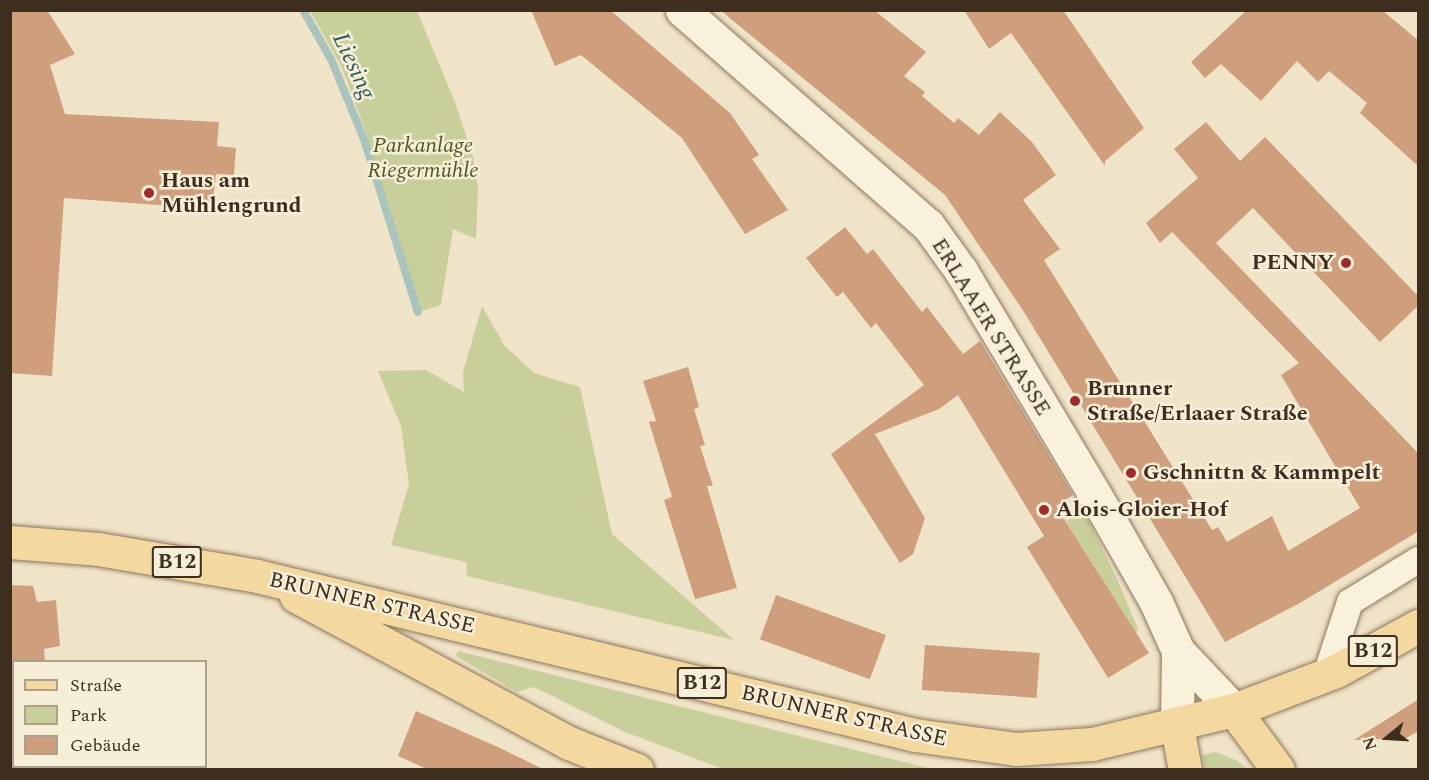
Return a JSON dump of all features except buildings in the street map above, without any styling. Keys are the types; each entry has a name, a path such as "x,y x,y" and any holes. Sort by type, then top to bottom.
{"main road":[{"name":"ERLAAER STRASSE","path":"682,10 928,225 961,271 1095,495 1156,602 1178,651"},
{"name":"B12","path":"10,542 98,549 257,576"},
{"path":"257,576 569,743 637,770"},
{"name":"BRUNNER STRASSE","path":"257,576 950,741 1016,749 1071,745 1177,726 1234,710 1326,675 1419,626"},
{"path":"1178,651 1234,710 1278,770"},
{"path":"1178,651 1177,726 1185,770"}],"street":[{"path":"1326,675 1350,602 1419,560"}],"green space":[{"name":"Parkanlage Riegermühle","path":"310,11 417,11 455,102 473,157 478,189 476,239 453,229 441,305 421,311 367,135 342,68"},
{"path":"482,306 504,345 534,373 580,387 612,534 734,640 467,576 466,562 391,545 409,484 401,426 378,371 426,370 464,392 463,372"},
{"path":"1084,512 1118,581 1138,629 1136,633 1066,521"},
{"path":"458,651 932,769 723,769 625,732 534,687 517,692 456,656"},
{"path":"1216,752 1236,760 1248,769 1205,769 1202,755"}],"waterway":[{"name":"Liesing","path":"303,10 331,59 364,139 418,312"}],"place":[{"name":"Haus am Mühlengrund","path":"149,193"},
{"name":"PENNY","path":"1346,263"},
{"name":"Brunner Straße/Erlaaer Straße","path":"1075,401"},
{"name":"Gschnittn & Kammpelt","path":"1131,473"},
{"name":"Alois-Gloier-Hof","path":"1044,510"}]}
